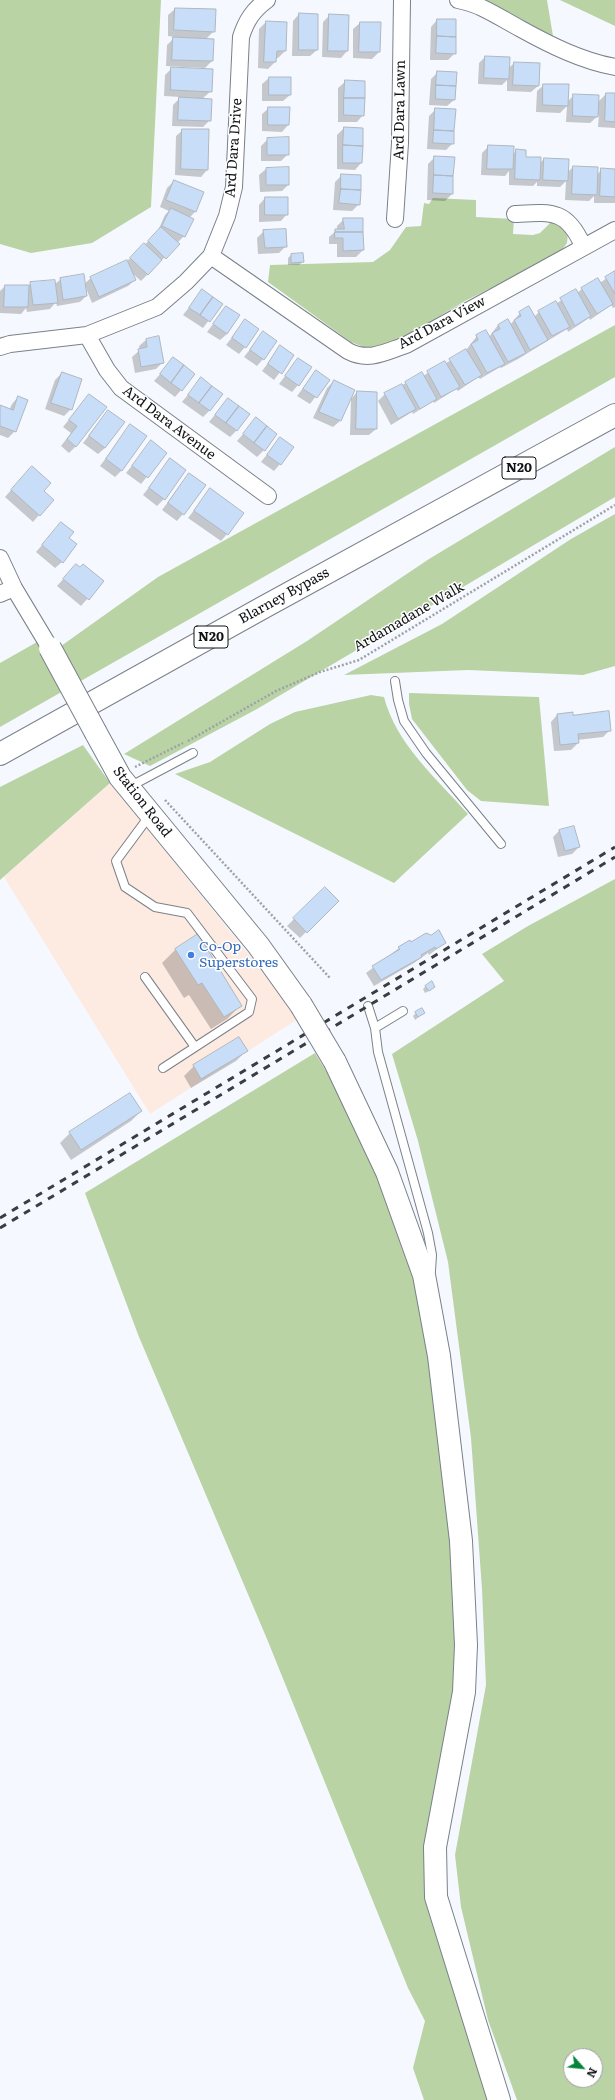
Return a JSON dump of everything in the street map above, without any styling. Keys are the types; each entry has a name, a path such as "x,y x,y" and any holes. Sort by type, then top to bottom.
{"main road":[{"name":"Blarney Bypass","path":"0,754 422,520 615,415"},
{"name":"Station Road","path":"50,648 120,777 136,783 150,815 258,944 301,1005 335,1062 387,1172 424,1275 439,1356 461,1541 466,1645 464,1692 435,1847 436,1897 499,2100"}],"street":[{"name":"Ard Dara Drive","path":"0,347 10,344 87,335 157,307 186,282 211,256 228,216 234,187 241,37 246,23 256,9 267,0"},
{"name":"Ard Dara Lawn","path":"395,219 400,143 402,0"},
{"path":"458,0 474,3 538,38 570,53 615,67"},
{"path":"515,214 551,213 563,218 572,224 583,246"},
{"name":"Ard Dara View","path":"211,256 348,351 358,356 372,356 406,345 583,246 615,230"},
{"name":"Ard Dara Avenue","path":"87,335 107,370 121,388 268,496"},
{"name":"Station Road","path":"0,558 7,591 50,648"}],"lane":[{"path":"395,681 398,700 404,721 426,753 501,844"},
{"path":"136,783 194,753"},
{"path":"150,815 116,860 125,887 155,907 187,913 252,999 249,1012 163,1068"},
{"path":"145,977 195,1047"},
{"path":"368,1006 375,1028 378,1052 394,1114 414,1180 432,1255 431,1270 424,1275"},
{"path":"375,1028 403,1011"}],"path":[{"name":"Ardamadane Walk","path":"136,783 134,767 204,733 276,691 320,672 359,660 615,505"},
{"path":"136,783 330,978"}],"shaded area":[{"path":"110,783 285,999 298,1019 150,1114 4,877"}],"green space":[{"path":"0,0 161,0 151,207 92,243 31,253 0,244"},
{"path":"484,0 547,0 553,36 520,20"},
{"path":"560,0 615,0 615,26"},
{"path":"433,198 476,200 476,217 514,219 513,234 533,235 540,233 551,222 557,222 568,233 567,243 559,254 465,301 396,342 371,350 351,342 268,282 270,265 373,262 390,250 406,227 421,226 424,203 429,204"},
{"path":"615,325 615,377 0,727 0,663 37,642 44,654 61,646 158,577"},
{"path":"615,447 615,497 257,709 150,766 124,754 307,641 429,559"},
{"path":"615,514 615,666 583,675 468,670 344,675 442,624 571,539"},
{"path":"409,693 539,697 549,806 481,801 467,790 412,719 409,704"},
{"path":"371,695 384,697 398,730 408,745 431,774 468,814 394,883 175,774 210,762 270,724 295,712"},
{"path":"83,745 110,783 0,880 0,787"},
{"path":"615,879 615,2100 517,2100 488,2020 461,1907 455,1855 486,1685 482,1589 471,1438 448,1262 418,1141 392,1054 504,981 482,954 528,926"},
{"path":"315,1053 345,1102 383,1186 404,1246 426,1328 457,1585 458,1686 424,1850 493,2100 424,2100 413,2068 425,2021 408,1988 267,1639 139,1337 85,1193"}],"building":[{"path":"175,8 216,9 215,32 174,30"},
{"path":"299,13 318,14 318,50 299,50"},
{"path":"329,14 349,15 348,51 328,51"},
{"path":"437,19 456,19 456,37 437,36"},
{"path":"266,21 287,22 286,51 277,51 276,62 264,62"},
{"path":"360,22 381,22 380,52 359,52"},
{"path":"437,36 456,37 456,54 436,53"},
{"path":"173,37 214,39 213,61 172,60"},
{"path":"485,56 510,57 509,79 484,78"},
{"path":"514,62 540,63 539,86 513,85"},
{"path":"171,67 213,69 212,92 171,90"},
{"path":"437,71 457,72 456,86 436,85"},
{"path":"269,77 291,77 291,95 269,95"},
{"path":"345,80 365,81 365,98 344,98"},
{"path":"543,84 569,84 568,106 543,105"},
{"path":"436,85 456,86 455,100 436,99"},
{"path":"606,93 615,93 615,122 605,121"},
{"path":"573,94 599,95 598,117 573,116"},
{"path":"179,97 212,99 211,121 178,120"},
{"path":"344,98 365,98 364,116 344,115"},
{"path":"268,107 290,107 289,125 268,125"},
{"path":"435,108 456,109 454,131 434,130"},
{"path":"344,127 363,128 363,146 343,145"},
{"path":"182,129 209,129 208,170 181,169"},
{"path":"434,130 454,131 454,144 433,143"},
{"path":"289,137 289,155 267,155 267,138"},
{"path":"343,145 363,146 362,163 343,163"},
{"path":"488,145 514,146 513,169 487,169"},
{"path":"516,149 526,150 526,157 541,157 540,180 515,179"},
{"path":"434,156 455,157 453,176 434,175"},
{"path":"544,158 569,159 568,181 543,180"},
{"path":"573,166 598,167 597,195 572,194"},
{"path":"289,167 289,185 266,185 266,168"},
{"path":"601,168 615,169 615,197 600,196"},
{"path":"341,174 361,175 361,190 341,189"},
{"path":"434,175 453,176 453,194 433,193"},
{"path":"174,180 204,192 196,212 166,200"},
{"path":"341,189 361,190 360,205 339,203"},
{"path":"265,197 288,197 288,215 265,215"},
{"path":"171,208 194,219 185,237 162,226"},
{"path":"343,218 363,218 363,232 335,232 335,229 344,229"},
{"path":"161,227 180,244 166,259 148,241"},
{"path":"286,229 287,247 265,248 263,230"},
{"path":"335,232 363,232 364,250 343,251 343,238 335,238"},
{"path":"144,243 162,260 148,275 130,258"},
{"path":"303,253 304,262 291,263 291,254"},
{"path":"127,260 136,280 99,297 90,277"},
{"path":"615,271 615,294 605,277"},
{"path":"84,274 87,296 63,300 60,278"},
{"path":"598,278 613,304 597,314 581,288"},
{"path":"55,280 58,303 33,305 30,282"},
{"path":"5,285 29,285 28,307 4,307"},
{"path":"202,289 213,297 200,315 189,308"},
{"path":"576,289 591,316 575,326 560,298"},
{"path":"213,297 223,304 210,322 200,315"},
{"path":"556,301 570,327 552,336 538,311"},
{"path":"226,306 240,315 227,334 213,324"},
{"path":"529,306 548,340 530,350 514,320 521,316 519,312"},
{"path":"245,319 259,329 246,348 232,338"},
{"path":"508,319 526,353 508,362 492,333 500,329 498,325"},
{"path":"486,330 505,364 487,373 471,344 478,340 476,335"},
{"path":"263,331 277,341 264,360 250,350"},
{"path":"159,336 164,363 141,367 138,349 147,347 146,339"},
{"path":"280,345 294,355 282,374 268,364"},
{"path":"466,349 482,375 465,385 449,359"},
{"path":"173,357 184,365 171,383 160,374"},
{"path":"298,358 312,367 299,386 285,376"},
{"path":"445,361 460,387 441,397 427,371"},
{"path":"184,365 195,374 182,391 171,383"},
{"path":"316,370 330,380 317,398 303,389"},
{"path":"62,372 82,379 72,410 51,403"},
{"path":"422,372 437,399 420,409 405,382"},
{"path":"201,377 212,386 199,403 188,395"},
{"path":"334,380 355,390 341,421 319,412"},
{"path":"402,384 416,409 398,419 384,393"},
{"path":"212,386 223,394 210,411 199,403"},
{"path":"357,391 377,392 377,429 356,429"},
{"path":"89,394 107,407 76,447 67,439 77,426 69,420"},
{"path":"18,396 28,400 16,432 0,426 0,405 13,410"},
{"path":"228,398 239,406 226,423 215,415"},
{"path":"239,406 250,414 237,431 226,423"},
{"path":"108,410 125,422 105,448 89,436"},
{"path":"256,417 267,426 254,443 243,434"},
{"path":"130,424 147,436 122,471 106,459"},
{"path":"267,426 277,434 265,451 254,443"},
{"path":"280,437 294,447 281,465 267,455"},
{"path":"151,440 167,453 148,478 132,466"},
{"path":"170,458 186,470 165,500 149,488"},
{"path":"32,466 51,483 44,491 54,500 40,516 11,490"},
{"path":"189,473 206,485 184,515 168,503"},
{"path":"210,488 244,513 228,535 194,511"},
{"path":"61,522 74,532 69,538 77,544 63,563 42,545"},
{"path":"76,564 80,567 83,564 104,581 89,600 63,579"},
{"path":"609,711 611,731 578,734 579,743 560,745 557,714 573,712 573,715"},
{"path":"574,826 580,847 565,851 559,830"},
{"path":"325,887 339,901 307,933 293,918"},
{"path":"439,930 446,943 436,949 435,947 421,955 422,957 381,980 372,966 400,949 398,947 410,940 411,942 426,933 431,935"},
{"path":"198,934 242,1006 224,1017 202,983 198,985 175,949"},
{"path":"432,981 435,987 429,991 425,986"},
{"path":"422,1008 425,1013 418,1017 415,1012"},
{"path":"239,1037 248,1051 201,1079 193,1065"},
{"path":"130,1093 142,1111 81,1150 69,1132"}],"railway":[{"path":"0,1218 615,847"},
{"path":"0,1228 615,857"}],"place":[{"name":"Co-Op Superstores","path":"191,955"}]}
